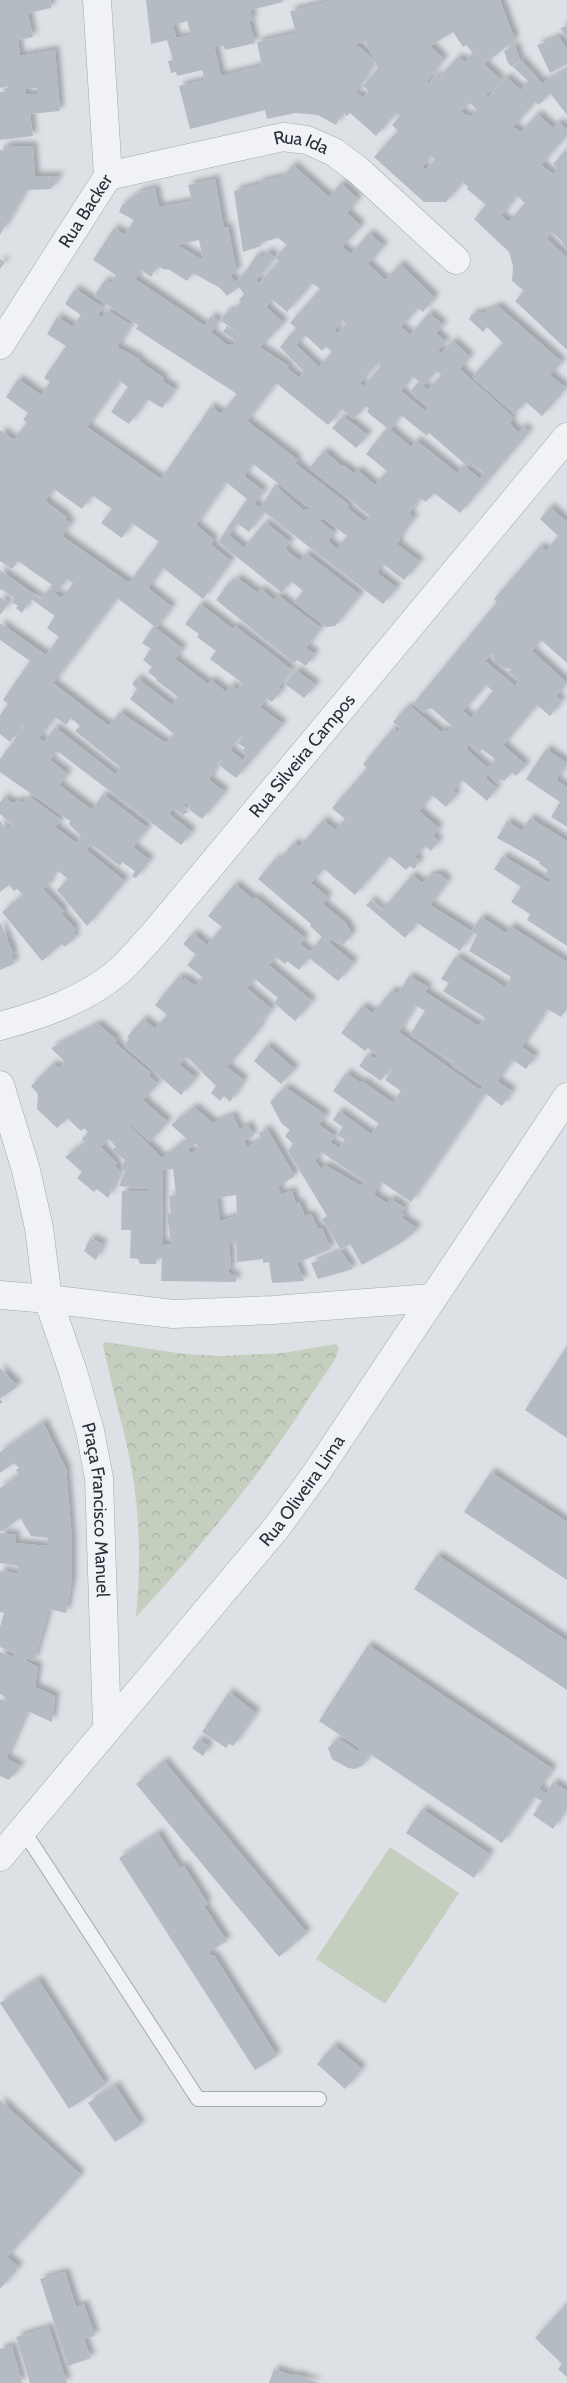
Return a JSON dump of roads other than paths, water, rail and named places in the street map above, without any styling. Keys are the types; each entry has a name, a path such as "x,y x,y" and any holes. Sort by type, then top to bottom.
{"street":[{"name":"Rua Backer","path":"0,345 108,176 97,0"},
{"name":"Rua Ida","path":"108,176 283,137 307,140 334,152 358,170 456,260"},
{"name":"Rua Silveira Campos","path":"0,1026 32,1017 79,998 118,972 153,935 567,437"},
{"name":"Praça Francisco Manuel","path":"0,1085 26,1170 40,1228 48,1300 73,1372 90,1431 99,1478 107,1727"},
{"name":"Rua Oliveira Lima","path":"0,1857 107,1727 277,1527 317,1472 567,1097"},
{"path":"0,1295 173,1314 273,1310 432,1298"}],"lane":[{"path":"22,1830 198,2099 319,2099"}]}
